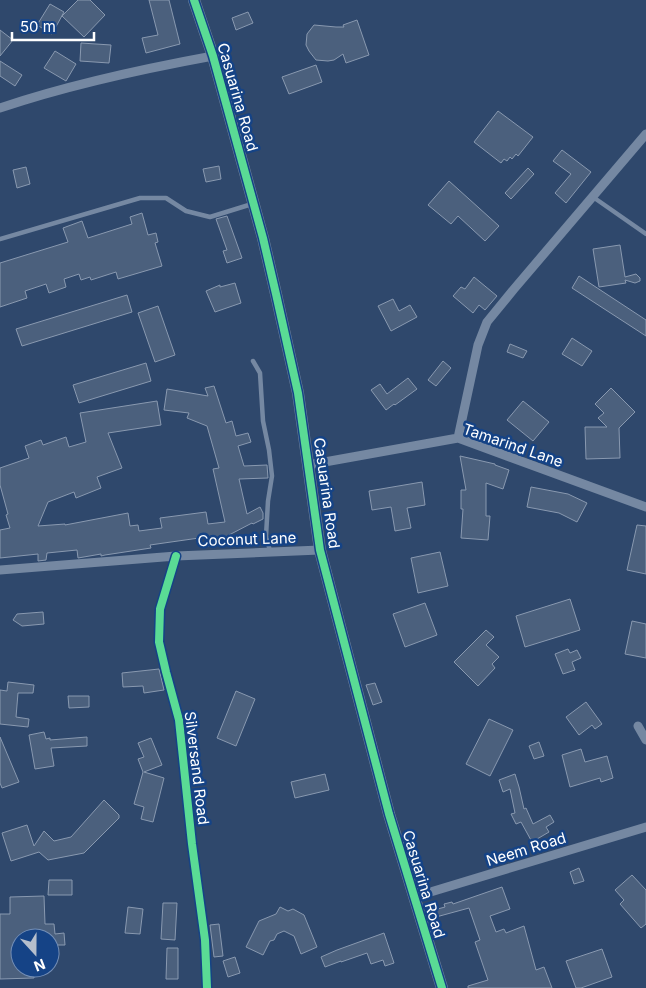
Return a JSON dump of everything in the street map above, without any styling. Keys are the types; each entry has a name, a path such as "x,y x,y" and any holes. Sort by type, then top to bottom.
{"street":[{"name":"Casuarina Road","path":"194,0 213,56 276,294 298,393 320,550 389,814 442,988"},
{"path":"0,108 78,86 169,64 213,56"},
{"path":"458,438 478,346 487,322 646,134"},
{"name":"Tamarind Lane","path":"308,465 458,438 646,507"},
{"name":"Coconut Lane","path":"0,570 176,556 320,550"},
{"name":"Silversand Road","path":"176,556 160,609 158,642 179,720 192,844 205,940 207,988"},
{"path":"638,726 646,740"},
{"name":"Neem Road","path":"414,897 646,827"}],"lane":[{"path":"593,197 646,234"},
{"path":"0,239 140,198 166,198 186,211 210,217 253,203"},
{"path":"253,360 260,373 264,421 272,476 266,536 270,551"}],"building":[{"path":"78,0 90,0 105,15 84,37 62,16"},
{"path":"149,0 169,0 180,44 146,53 142,38 158,35"},
{"path":"50,4 64,12 52,34 37,25"},
{"path":"248,12 253,23 236,30 232,18"},
{"path":"357,20 369,55 346,63 343,54 334,60 316,60 306,45 307,34 314,25 344,27 343,25"},
{"path":"0,30 13,40 0,56"},
{"path":"81,43 111,45 109,63 80,61"},
{"path":"55,51 76,64 66,81 44,68"},
{"path":"0,61 22,75 15,86 0,76"},
{"path":"316,65 322,82 289,94 282,77"},
{"path":"498,111 533,137 518,156 516,154 512,159 510,157 507,161 504,159 501,163 474,142"},
{"path":"562,150 591,172 566,203 555,193 571,174 553,161"},
{"path":"219,166 221,179 206,182 203,169"},
{"path":"26,167 30,184 17,188 13,170"},
{"path":"528,168 534,174 511,199 505,193"},
{"path":"449,181 499,226 485,241 458,216 451,224 428,205"},
{"path":"142,213 148,235 156,233 158,242 155,243 162,266 118,279 116,272 91,280 90,277 81,280 79,274 64,279 66,287 49,293 46,284 25,291 27,298 0,307 0,263 68,242 63,228 82,221 88,238 132,224 130,217"},
{"path":"227,216 242,258 227,263 223,251 227,250 216,219"},
{"path":"620,245 625,277 636,274 640,281 635,283 625,280 626,283 599,287 593,249"},
{"path":"579,276 646,320 646,336 572,288"},
{"path":"474,277 497,296 485,310 479,305 473,313 453,296 461,287 465,289"},
{"path":"235,283 241,303 215,312 206,291 220,285 220,287"},
{"path":"127,295 132,312 22,346 16,329"},
{"path":"393,299 399,311 410,305 417,317 391,331 378,306"},
{"path":"158,306 175,355 155,362 138,313"},
{"path":"572,338 592,351 582,366 562,354"},
{"path":"510,344 527,351 523,358 507,352"},
{"path":"443,361 451,368 436,386 428,380"},
{"path":"146,363 151,381 79,403 73,385"},
{"path":"408,378 417,389 386,410 371,390 380,384 387,394"},
{"path":"214,386 226,423 232,421 236,436 248,433 251,442 238,446 244,466 267,465 268,478 239,479 247,514 260,507 263,519 229,535 231,543 208,546 206,537 150,545 151,548 101,556 101,554 78,558 77,550 47,553 46,560 38,561 38,554 0,558 0,530 10,528 0,485 0,468 29,458 25,446 41,440 43,445 66,437 69,447 86,442 80,413 157,401 161,425 108,433 122,468 97,477 101,488 76,498 74,492 48,502 38,526 65,525 128,513 130,526 138,525 139,531 162,528 160,518 206,512 208,524 225,522 213,469 219,468 207,426 187,418 189,413 164,410 167,389 208,396 205,388"},
{"path":"611,388 635,412 619,428 620,458 586,459 585,427 607,427 598,418 604,413 595,404"},
{"path":"523,401 549,422 533,441 507,420"},
{"path":"460,456 495,464 509,470 503,489 486,483 486,516 490,516 488,540 461,538 463,509 461,509 461,490 466,490"},
{"path":"422,482 425,505 407,508 411,528 395,531 391,507 372,510 369,491"},
{"path":"531,487 568,494 587,503 577,522 559,513 527,507"},
{"path":"637,525 646,526 646,574 627,570"},
{"path":"440,552 448,586 418,593 411,558"},
{"path":"570,599 580,630 525,647 516,616"},
{"path":"425,603 437,635 405,647 393,614"},
{"path":"43,612 44,624 22,626 13,620 17,614"},
{"path":"632,621 646,624 646,658 625,654"},
{"path":"486,630 494,637 486,645 499,657 492,664 495,668 478,686 454,662"},
{"path":"568,649 570,653 577,650 581,658 572,662 575,670 563,674 555,654"},
{"path":"159,669 164,690 144,693 143,686 123,687 122,673"},
{"path":"8,682 34,685 33,693 18,693 16,717 29,719 28,727 0,724 0,690 7,691"},
{"path":"375,683 382,702 373,705 366,685"},
{"path":"236,691 255,699 236,746 217,738"},
{"path":"68,696 89,696 89,707 69,708"},
{"path":"586,702 602,724 595,729 592,725 579,735 566,717"},
{"path":"489,719 513,730 490,776 466,764"},
{"path":"44,732 46,739 50,738 50,740 87,737 87,746 51,748 54,766 35,769 29,735"},
{"path":"0,737 19,782 2,788 0,783"},
{"path":"151,738 162,765 144,772 164,778 153,822 141,819 144,807 134,804 143,772 138,759 144,757 138,743"},
{"path":"539,742 544,756 534,759 529,746"},
{"path":"581,749 585,762 607,756 613,778 601,782 600,778 570,787 562,755"},
{"path":"325,774 329,790 295,798 291,782"},
{"path":"515,774 524,809 526,808 533,824 550,815 554,822 546,827 549,832 532,842 521,822 516,824 511,814 515,813 510,789 503,792 499,780"},
{"path":"104,800 119,815 119,818 84,853 48,860 39,852 11,861 2,833 27,825 34,846 44,831 54,841 71,837"},
{"path":"579,868 584,881 574,884 570,872"},
{"path":"632,875 646,890 646,924 641,928 620,904 624,900 615,890"},
{"path":"49,880 72,880 72,895 48,895"},
{"path":"502,887 510,909 490,916 496,932 504,929 506,933 524,926 536,970 544,967 552,988 468,988 468,986 488,980 475,942 480,940 469,908 436,917 434,910 445,907 444,904 452,902 453,904"},
{"path":"44,896 45,924 54,924 54,928 10,928 10,978 34,978 0,979 0,914 10,914 10,897"},
{"path":"163,903 177,903 175,940 161,939"},
{"path":"128,907 143,909 140,934 125,933"},
{"path":"280,907 288,911 293,909 304,915 317,947 301,954 294,936 284,931 277,934 274,940 270,941 263,955 246,947 259,921 276,914"},
{"path":"219,924 223,956 214,957 210,925"},
{"path":"60,933 64,933 65,945 60,945"},
{"path":"384,933 394,963 385,966 383,960 371,964 367,953 325,967 321,957"},
{"path":"167,948 178,948 178,979 166,979"},
{"path":"602,949 612,977 576,988 566,961"},
{"path":"235,957 240,973 228,977 223,961"}],"cycle path":[{"path":"194,0 213,56 263,238 276,294 298,393 320,550 389,814 442,988"},
{"path":"176,556 160,609 159,642 179,720 192,844 205,940 207,988"}]}
